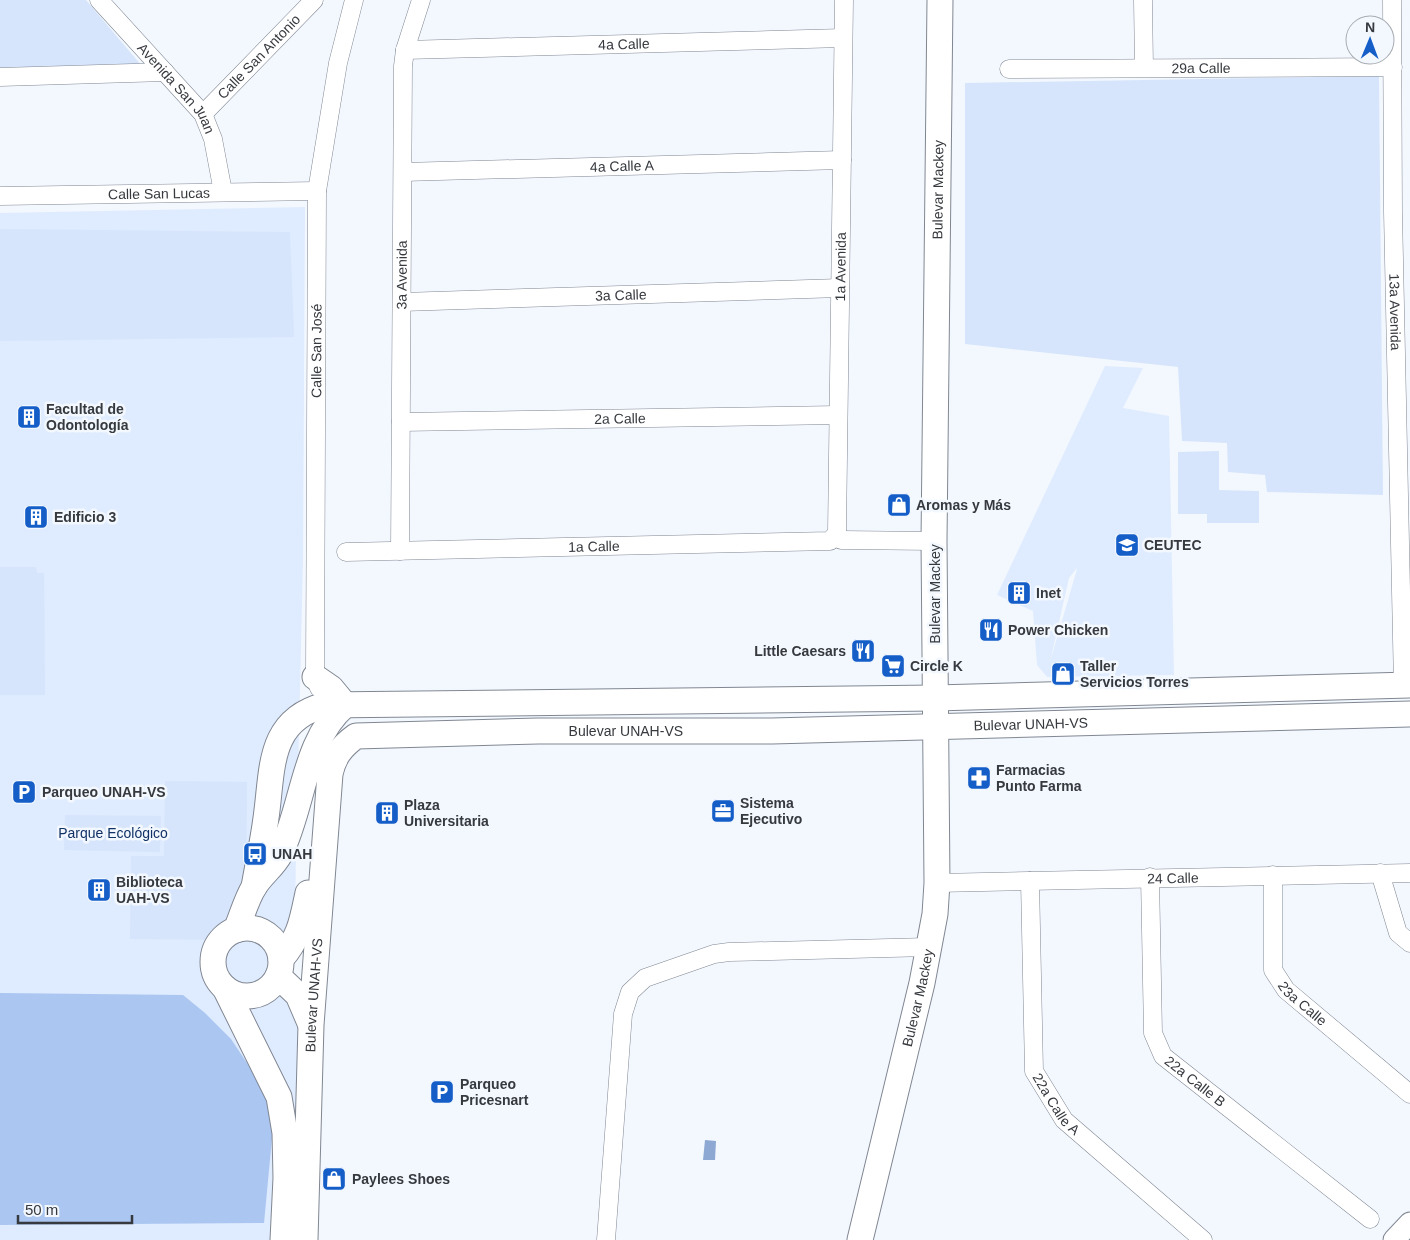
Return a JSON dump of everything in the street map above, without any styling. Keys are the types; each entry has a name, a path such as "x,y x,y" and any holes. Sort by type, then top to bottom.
{"main road":[{"name":"Bulevar Mackey","path":"860,1240 930,947 937,883 934,541 940,0"},
{"path":"254,887 279,855 294,820 317,741 336,712 331,688 315,676"},
{"path":"236,930 254,887 266,819 273,759 280,741 294,718 308,710 335,705 935,698 1406,685"},
{"name":"Bulevar UNAH-VS","path":"305,1240 311,1025 330,774 334,758 343,746 356,736 538,731 772,731 1410,714"},
{"path":"225,988 241,995 250,996 266,990 303,925 311,880 324,864"},
{"path":"283,1240 286,1178 285,1133 279,1097 225,988 215,974 213,960 217,945 221,939 236,930 253,929 269,936 275,942 279,967 298,995 311,1025"}],"street":[{"name":"Avenida San Juan","path":"101,0 203,114 213,139 223,192"},
{"name":"Calle San Antonio","path":"203,114 314,0"},
{"name":"Calle San José","path":"315,676 317,191 338,63 354,0"},
{"name":"3a Avenida","path":"400,551 403,66 405,50 421,0"},
{"name":"1a Avenida","path":"839,537 838,415 844,0"},
{"path":"1143,0 1144,67"},
{"name":"13a Avenida","path":"1392,0 1394,212 1406,502 1406,685"},
{"name":"4a Calle","path":"405,50 843,38"},
{"name":"29a Calle","path":"1009,69 1144,67 1393,68"},
{"path":"0,77 165,72"},
{"name":"4a Calle A","path":"403,172 842,160"},
{"name":"Calle San Lucas","path":"0,196 317,191"},
{"name":"3a Calle","path":"402,302 840,288"},
{"name":"2a Calle","path":"401,422 838,415"},
{"name":"1a Calle","path":"316,553 830,541 839,537 934,541"},
{"path":"1380,873 1398,933 1410,943"},
{"name":"24 Calle","path":"937,883 1410,873"},
{"name":"23a Calle","path":"1273,875 1273,970 1286,990 1410,1094"},
{"name":"22a Calle B","path":"1150,877 1153,1033 1163,1056 1370,1219"},
{"name":"22a Calle A","path":"1030,881 1034,1071 1064,1120 1203,1240"},
{"path":"606,1240 623,1014 630,992 636,984 645,978 684,964 729,952 930,947"},
{"path":"1394,1240 1410,1223"}],"shaded area":[{"path":"305,207 303,561 293,987 309,989 286,1240 0,1240 0,213"},
{"name":"CEUTEC","path":"1105,366 1143,368 1123,408 1169,416 1174,675 1047,677 1037,665 1033,611 997,595","holes":["1077,568 1050,662 1069,578"]},
{"path":"0,993 183,995 205,1013 231,1039 253,1072 274,1117 264,1223 0,1225"},
{"path":"705,1140 716,1141 715,1160 703,1160"}],"green space":[{"path":"0,0 86,0 147,72 0,73"},
{"path":"1379,76 1383,495 1267,492 1265,475 1228,472 1227,443 1182,441 1178,367 965,344 965,83"},
{"path":"0,229 290,232 294,337 0,341"},
{"path":"1219,451 1219,490 1259,491 1259,523 1207,523 1207,514 1178,514 1178,452"},
{"path":"0,567 36,567 37,573 44,573 45,695 0,695"},
{"path":"165,781 247,782 246,940 130,939 131,856 164,856"},
{"name":"Parque Ecológico","path":"65,815 161,816 160,852 64,850"}],"place":[{"name":"Facultad de Odontología","path":"29,417"},
{"name":"Aromas y Más","path":"899,505"},
{"name":"Edificio 3","path":"36,517"},
{"name":"CEUTEC","path":"1127,545"},
{"name":"Inet","path":"1019,593"},
{"name":"Power Chicken","path":"991,630"},
{"name":"Little Caesars","path":"863,651"},
{"name":"Circle K","path":"893,666"},
{"name":"Taller Servicios Torres","path":"1063,674"},
{"name":"Farmacias Punto Farma","path":"979,778"},
{"name":"Parqueo UNAH-VS","path":"24,792"},
{"name":"Sistema Ejecutivo","path":"723,811"},
{"name":"Plaza Universitaria","path":"387,813"},
{"name":"UNAH","path":"255,854"},
{"name":"Biblioteca UAH-VS","path":"99,890"},
{"name":"Parqueo Pricesnart","path":"442,1092"},
{"name":"Paylees Shoes","path":"334,1179"}]}
